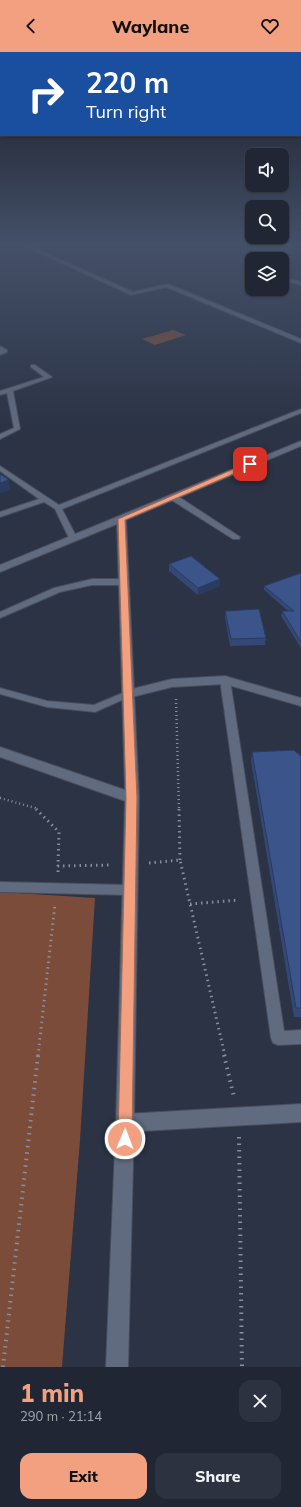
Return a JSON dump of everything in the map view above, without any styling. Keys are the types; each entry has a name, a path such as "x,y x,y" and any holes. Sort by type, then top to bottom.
{"street":[{"path":"0,569 301,443"},
{"path":"117,1367 125,1123 130,890 129,864 132,798 121,519"},
{"path":"128,694 175,682 225,680 301,702"},
{"path":"0,752 132,798"},
{"path":"125,1123 301,1113"}],"lane":[{"path":"218,306 301,340"},
{"path":"0,348 5,351 0,353"},
{"path":"0,393 49,377 33,366"},
{"path":"0,437 17,429 10,390"},
{"path":"58,508 301,411"},
{"path":"0,468 58,508 73,538"},
{"path":"173,497 236,537"},
{"path":"0,515 45,499"},
{"path":"0,615 57,590 92,582 123,582"},
{"path":"225,680 278,1038 301,1037"},
{"path":"0,690 47,704 95,709 128,694"},
{"path":"0,887 130,890"}],"path":[{"path":"175,682 180,860 238,1117 242,1367"},
{"path":"0,798 35,808 59,832 57,888 3,1367"},
{"path":"58,866 129,864 180,860"},
{"path":"190,904 257,899"}],"shaded area":[{"path":"173,330 186,335 155,345 142,339"},
{"path":"0,892 95,898 80,1140 62,1367 0,1367"}],"building":[{"path":"0,474 9,480 0,483"},
{"path":"191,556 220,579 198,588 169,564"},
{"path":"301,573 301,642 282,611 294,611 264,586"},
{"path":"259,609 266,638 231,639 225,611"},
{"path":"294,750 301,756 301,1008 296,1008 252,752"}],"route":[{"path":"125,1139 130,890 129,864 132,798 121,519 250,464"}]}
